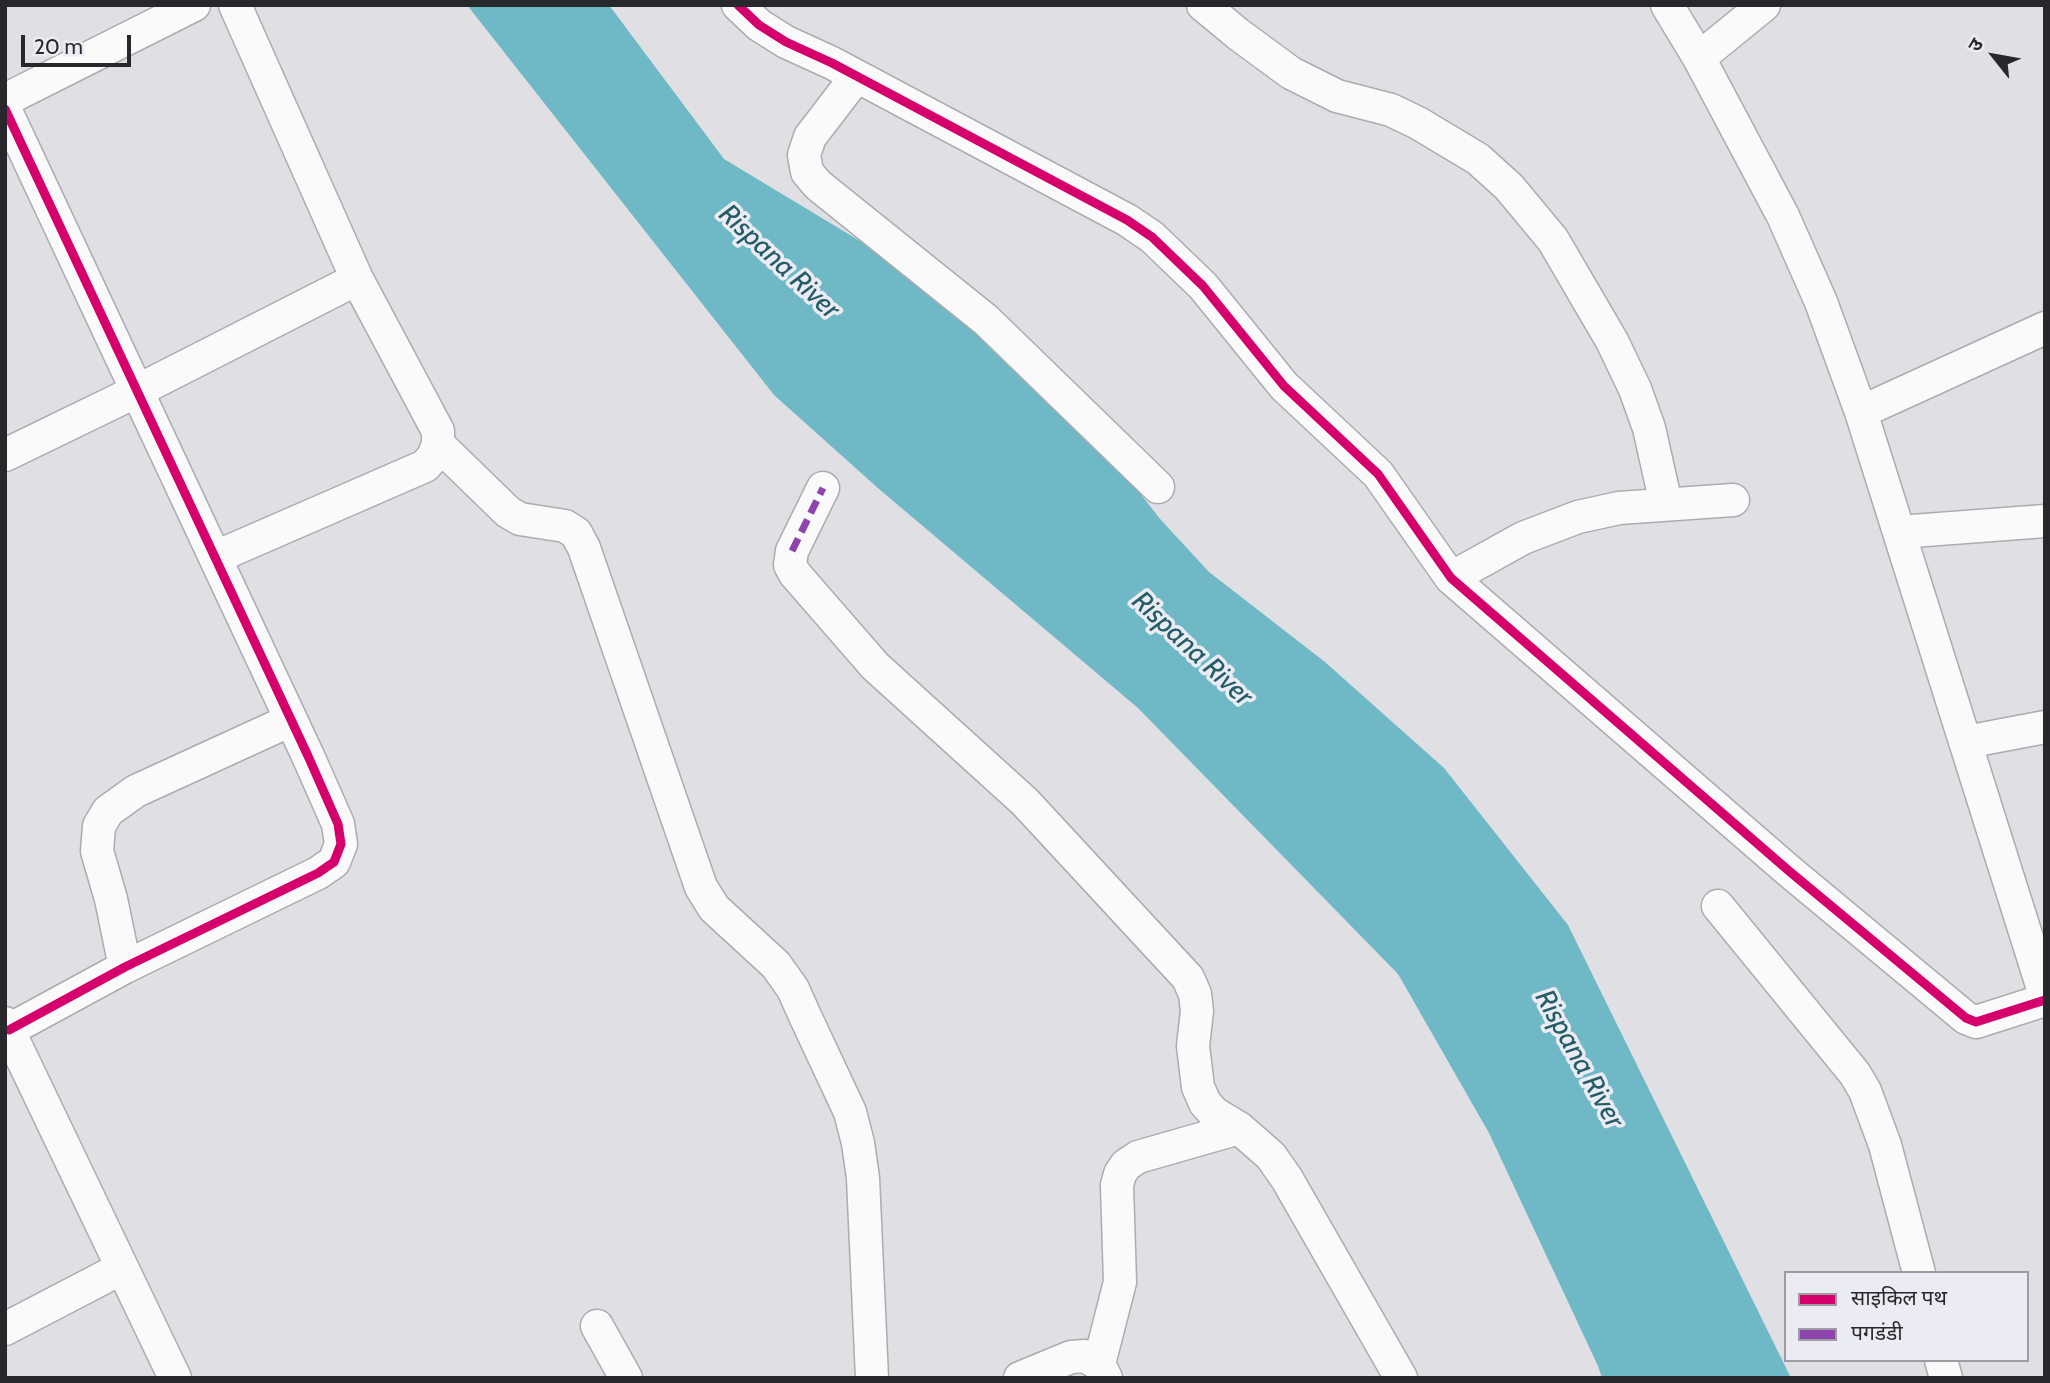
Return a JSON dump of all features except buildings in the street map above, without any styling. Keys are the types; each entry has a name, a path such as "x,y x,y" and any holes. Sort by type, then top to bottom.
{"street":[{"path":"5,100 194,5"},
{"path":"216,557 425,466 433,457 438,444 438,431 357,279 235,5"},
{"path":"738,5 768,30 1127,220 1152,237 1203,286 1284,386 1378,474 1451,578 1789,872 1958,1013 1976,1022 2043,989 1861,412 1801,255 1699,58 1667,5"},
{"path":"1203,5 1291,73 1337,96 1391,110 1418,123 1478,159 1509,187 1553,240 1612,341 1635,389 1649,428 1666,504"},
{"path":"1699,58 1764,5"},
{"path":"856,76 810,137 804,155 807,172 818,185 986,320 1158,487"},
{"path":"5,109 291,720 338,824 341,844 334,862 318,873 7,1026 175,1378"},
{"path":"5,455 357,279"},
{"path":"1861,412 2045,328"},
{"path":"438,444 508,512 520,519 565,526 576,533 589,561 701,887 714,908 776,965 793,989 850,1112 858,1143 863,1178 872,1378"},
{"path":"823,488 793,551 790,565 795,574 875,666 1025,802 1188,978 1195,994 1197,1011 1194,1046 1198,1087 1205,1103 1214,1113 1238,1128 1271,1156 1287,1179 1401,1378"},
{"path":"1451,578 1523,538 1578,517 1619,508 1733,500"},
{"path":"1899,532 2045,521"},
{"path":"125,967 111,899 97,851 99,825 108,811 136,791 291,720"},
{"path":"1966,742 2045,727"},
{"path":"1717,906 1855,1074 1865,1091 1885,1145 1918,1271"},
{"path":"1020,1378 1071,1357 1084,1356 1102,1371 1119,1282 1117,1185 1126,1165 1138,1157 1238,1128"},
{"path":"5,1329 122,1268"},
{"path":"597,1326 626,1378"}],"water":[{"name":"Rispana River","path":"467,5 609,5 724,159 918,276 1123,472 1161,520 1209,572 1325,662 1444,768 1568,925 1791,1378 1602,1378 1489,1133 1398,974 1138,708 879,489 774,395"}],"marked path":[{"path":"792,551 823,488"}],"cycle path":[{"path":"738,5 759,25 786,42 832,63 1127,220 1152,237 1203,286 1284,386 1378,474 1451,578 1789,871 1966,1018 1976,1022 2045,1000"},
{"path":"5,109 308,756 338,824 341,844 334,862 318,873 125,967 9,1030"}]}
